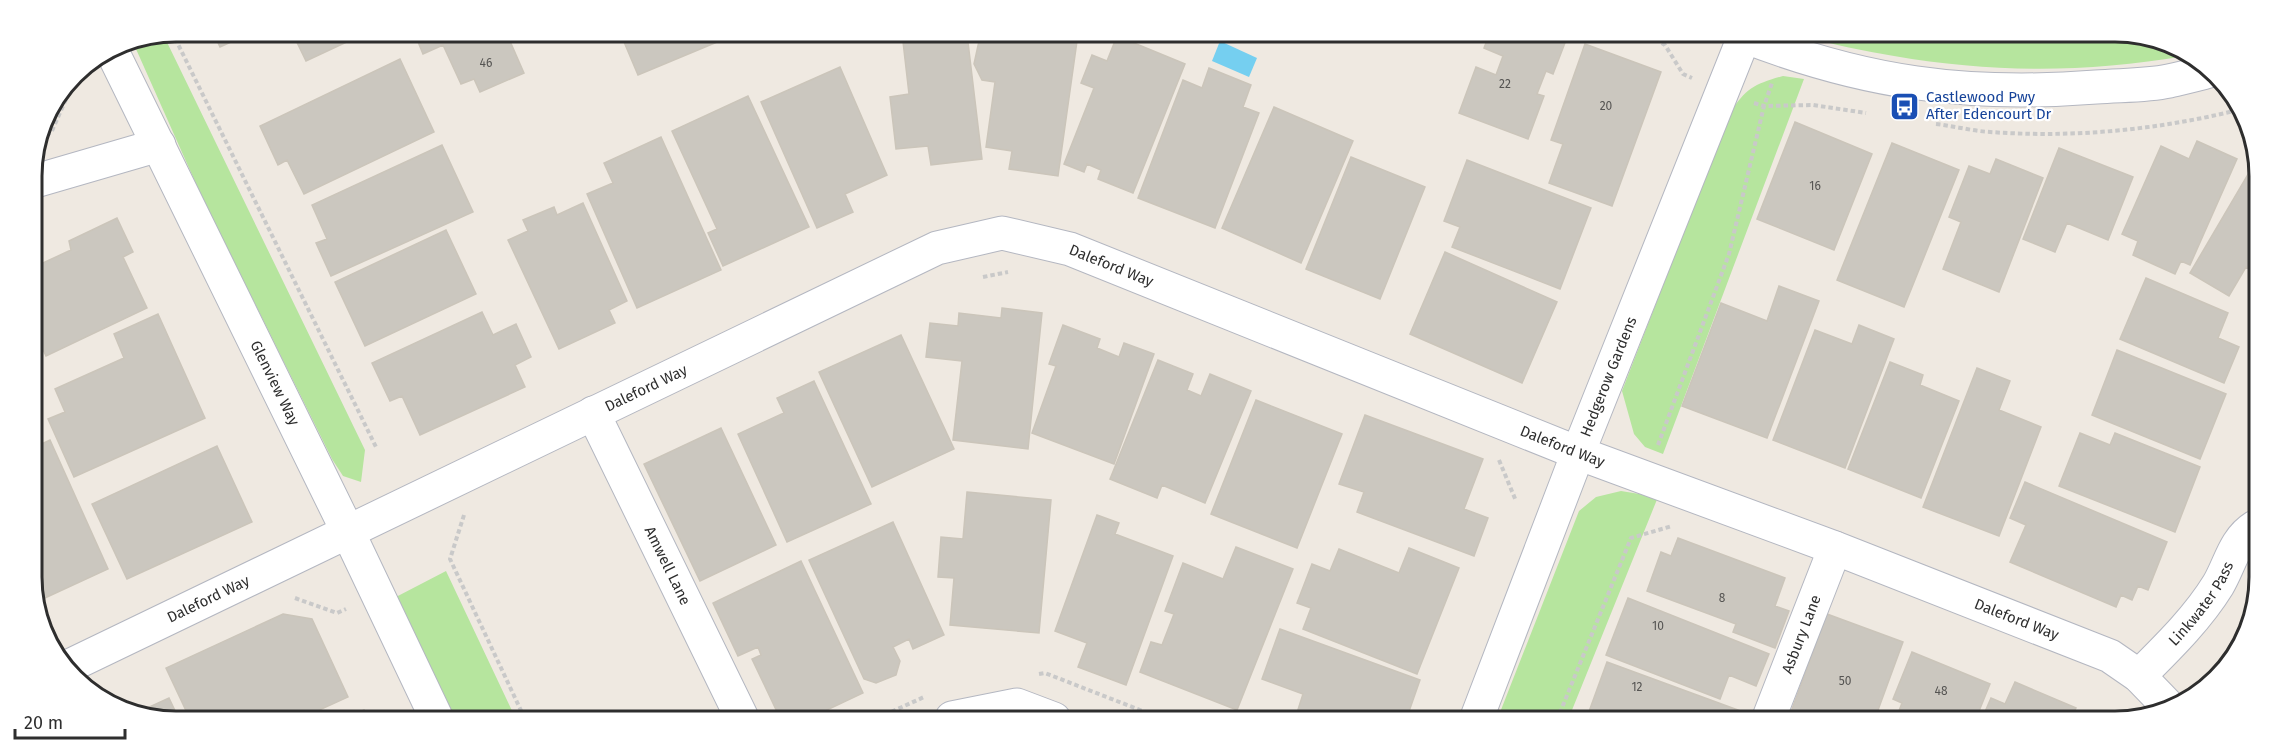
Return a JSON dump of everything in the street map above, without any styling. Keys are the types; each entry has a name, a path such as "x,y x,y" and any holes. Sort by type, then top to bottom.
{"street":[{"name":"Hedgerow Gardens","path":"1479,711 1740,42"},
{"path":"1760,42 1840,69 1880,78 1981,91 2062,90 2167,82 2201,73"},
{"name":"Glenview Way","path":"115,57 433,711"},
{"path":"42,179 159,145"},
{"name":"Daleford Way","path":"74,664 938,248 1002,233 1070,249 1578,453 1835,548 2110,656 2139,676 2164,701"},
{"name":"Amwell Lane","path":"593,413 738,711"},
{"name":"Linkwater Pass","path":"2139,676 2183,632 2218,585 2234,550 2249,531"},
{"name":"Asbury Lane","path":"1772,711 1835,548"},
{"path":"987,711 1017,705 1033,711"}],"path":[{"path":"177,42 376,447"},
{"path":"1658,445 1729,254 1764,106 1773,79"},
{"path":"49,134 66,100"},
{"path":"972,279 1016,271"},
{"path":"1497,456 1516,501"},
{"path":"465,512 450,559 521,711"},
{"path":"1561,711 1631,538"},
{"path":"285,595 337,614 378,594"}],"green space":[{"path":"167,42 365,450 361,482 343,476 332,459 201,195 136,49"},
{"path":"1826,42 2115,42 2133,43 2158,49 2176,57 2111,66 2003,68 1931,62"},
{"path":"1783,76 1804,79 1663,454 1645,447 1634,434 1622,391 1730,113 1746,92"},
{"path":"1621,491 1658,497 1572,711 1501,711 1579,511 1596,497"},
{"path":"446,571 512,711 448,711 394,598"}],"water":[{"path":"1220,42 1257,58 1249,77 1212,61"}],"building":[{"path":"218,42 231,42 220,47"},
{"path":"297,42 347,42 306,61"},
{"path":"418,42 510,42 524,73 480,92 474,79 461,84 443,45 423,54"},
{"path":"624,42 717,42 638,75"},
{"path":"903,42 968,42 982,159 931,165 928,146 896,149 890,97 909,94"},
{"path":"979,42 1077,42 1058,176 1009,169 1012,151 986,147 995,82 982,80 974,64"},
{"path":"1115,42 1132,42 1185,64 1133,193 1098,179 1101,170 1087,164 1084,172 1064,164 1094,88 1081,83 1092,55 1107,61"},
{"path":"1486,42 1565,42 1553,74 1546,71 1537,94 1544,96 1528,139 1459,113 1476,67 1496,75 1503,56 1484,48"},
{"path":"1585,44 1661,72 1612,206 1549,183 1563,144 1551,140"},
{"path":"400,59 434,132 304,194 287,160 278,165 260,126"},
{"path":"840,67 887,175 845,194 853,212 817,228 761,102"},
{"path":"1209,68 1251,85 1243,107 1259,113 1215,228 1138,198 1183,80 1202,88"},
{"path":"748,96 809,227 723,266 708,233 717,229 672,131"},
{"path":"1274,107 1353,141 1301,263 1222,228"},
{"path":"1795,122 1872,154 1834,250 1757,219"},
{"path":"661,137 721,270 637,308 587,194 613,183 604,163"},
{"path":"2197,141 2237,159 2190,265 2181,261 2175,274 2133,255 2138,241 2122,234 2161,146 2189,159"},
{"path":"1892,143 1959,170 1904,307 1837,280"},
{"path":"442,145 473,212 331,276 316,243 327,239 312,205"},
{"path":"2059,148 2133,177 2108,240 2067,223 2055,252 2023,239"},
{"path":"1351,157 1425,187 1380,299 1306,269"},
{"path":"1996,159 2043,178 1999,292 1943,269 1961,222 1949,217 1969,166 1990,174"},
{"path":"1467,160 1591,208 1560,289 1452,247 1460,227 1444,221"},
{"path":"2249,173 2249,268 2246,267 2229,296 2190,273"},
{"path":"583,203 627,301 609,310 615,323 559,349 508,240 528,231 523,220 554,207 557,215"},
{"path":"117,218 133,252 123,257 147,308 46,356 42,347 42,263 71,250 69,241"},
{"path":"446,230 476,294 365,346 335,282"},
{"path":"1445,252 1557,302 1522,383 1410,334"},
{"path":"2146,278 2228,313 2218,338 2239,347 2224,383 2120,339"},
{"path":"1779,286 1819,301 1767,438 1682,406 1721,303 1767,321"},
{"path":"1002,308 1042,313 1028,449 953,440 962,361 926,357 930,323 958,326 959,313 1001,318"},
{"path":"482,312 493,335 516,324 531,357 515,365 525,387 420,435 402,396 390,401 372,363"},
{"path":"158,314 205,418 74,477 48,419 65,412 55,389 124,358 114,334"},
{"path":"1063,325 1100,339 1097,348 1119,357 1124,343 1154,354 1114,464 1032,433 1056,366 1049,364"},
{"path":"1859,325 1894,339 1845,468 1773,440 1815,330 1852,344"},
{"path":"901,335 954,449 872,487 819,372"},
{"path":"2117,350 2226,394 2200,459 2092,415"},
{"path":"1158,360 1193,374 1187,390 1201,396 1210,374 1251,391 1205,503 1162,485 1157,498 1110,479"},
{"path":"1890,362 1923,375 1920,385 1959,401 1921,498 1848,469"},
{"path":"1977,368 2010,381 1999,410 2041,427 1999,536 1923,507"},
{"path":"814,381 871,504 787,542 738,434 784,413 777,398"},
{"path":"1256,400 1342,434 1297,548 1211,514"},
{"path":"1365,415 1483,459 1464,509 1488,518 1474,556 1357,512 1364,492 1339,484"},
{"path":"721,428 776,545 700,581 644,464"},
{"path":"2080,433 2110,445 2115,433 2200,467 2175,532 2059,486"},
{"path":"50,440 108,569 44,598 42,577 42,444"},
{"path":"217,446 252,522 127,579 92,504"},
{"path":"2025,482 2167,542 2148,590 2138,586 2132,600 2121,595 2116,607 2010,562 2026,525 2010,518"},
{"path":"967,492 1051,500 1039,633 950,625 954,578 938,577 941,537 963,539"},
{"path":"1097,515 1119,523 1115,534 1173,556 1126,685 1078,667 1087,643 1055,631"},
{"path":"893,522 944,635 913,649 909,639 893,647 900,661 896,675 876,683 864,679 809,560"},
{"path":"1678,538 1785,578 1775,606 1789,611 1775,648 1733,632 1736,624 1647,591 1661,552 1671,556"},
{"path":"1236,547 1293,569 1237,710 1140,672 1151,642 1162,645 1174,614 1165,611 1183,563 1223,579"},
{"path":"1409,548 1459,568 1417,674 1303,629 1311,608 1297,603 1312,564 1330,571 1339,549 1399,573"},
{"path":"801,561 863,693 825,711 777,711 752,659 761,655 758,647 738,656 713,603"},
{"path":"1628,598 1769,654 1756,686 1729,675 1720,699 1606,655"},
{"path":"283,614 312,619 348,697 317,711 186,711 166,668"},
{"path":"1827,614 1903,642 1878,711 1791,711"},
{"path":"1280,629 1420,680 1409,711 1298,711 1303,694 1262,679"},
{"path":"1912,652 1990,684 1979,711 1899,711 1902,703 1893,699"},
{"path":"1607,662 1741,711 1589,711"},
{"path":"2015,682 2076,708 2075,711 1985,711 1991,698 2005,704"},
{"path":"169,698 175,711 158,710 148,708"}],"place":[{"name":"Castlewood Pwy After Edencourt Dr","path":"1905,106"}]}
